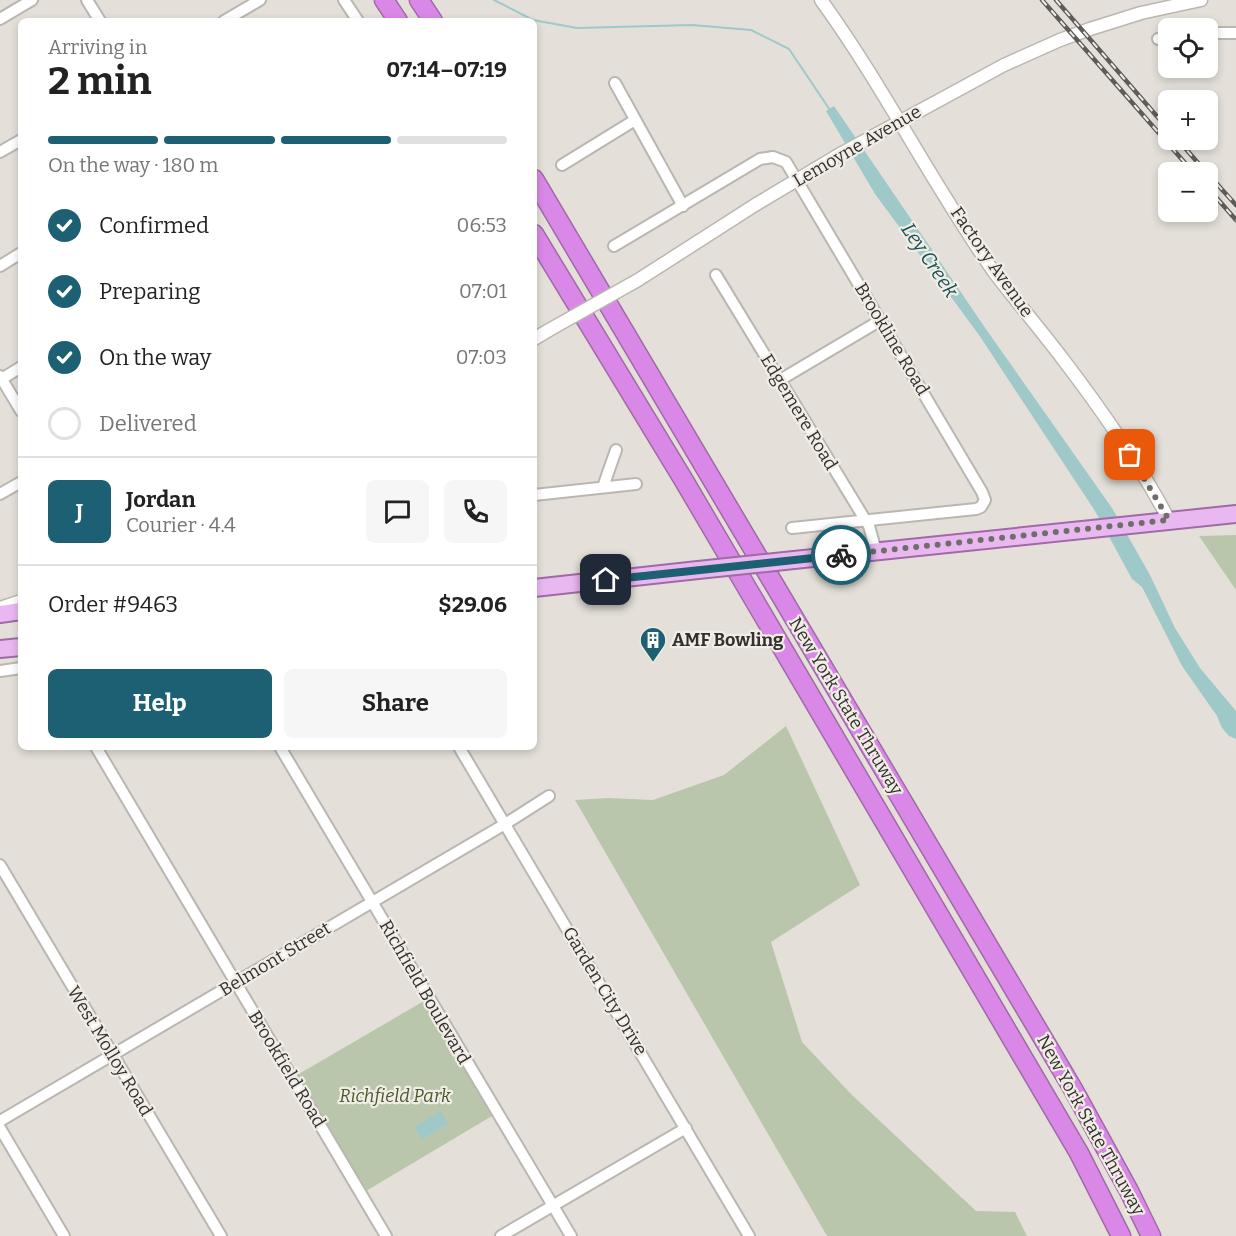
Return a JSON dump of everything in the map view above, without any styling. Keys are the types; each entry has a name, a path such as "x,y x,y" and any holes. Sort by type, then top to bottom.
{"highway":[{"path":"384,0 396,18"},
{"path":"419,0 431,18"},
{"name":"New York State Thruway","path":"537,184 1073,1089 1151,1236"},
{"name":"New York State Thruway","path":"537,239 682,479 1061,1123 1121,1236"}],"main road":[{"path":"537,588 1236,514"},
{"path":"0,614 18,611"},
{"path":"0,647 18,647"}],"street":[{"path":"0,19 32,0"},
{"path":"87,0 98,18"},
{"path":"229,18 260,0"},
{"path":"344,0 356,18"},
{"name":"Factory Avenue","path":"821,0 901,122 995,273 1099,409 1155,493 1169,520"},
{"name":"Lemoyne Avenue","path":"537,337 638,280 842,153 1004,65 1060,40 1141,13 1202,0"},
{"path":"1218,33 1236,33"},
{"path":"615,83 683,206"},
{"path":"562,165 635,120"},
{"path":"0,152 18,142"},
{"name":"Brookline Road","path":"614,246 760,159 773,157 786,162 985,500 981,507 976,509 865,520"},
{"path":"0,266 18,255"},
{"name":"Edgemere Road","path":"716,275 865,520 876,551"},
{"path":"780,380 881,320"},
{"path":"18,369 1,378 18,406"},
{"path":"603,487 616,450"},
{"path":"0,494 18,484"},
{"path":"537,495 636,484"},
{"path":"792,528 865,520"},
{"path":"0,608 18,602"},
{"path":"0,647 18,641"},
{"path":"0,670 18,668"},
{"name":"Brookfield Road","path":"98,750 386,1236"},
{"name":"Richfield Boulevard","path":"282,750 571,1236"},
{"name":"Garden City Drive","path":"461,750 749,1236"},
{"name":"Belmont Street","path":"0,1121 549,796"},
{"name":"West Molloy Road","path":"0,865 221,1236"},
{"path":"0,1128 64,1236"},
{"path":"501,1236 686,1128"}],"green space":[{"path":"1236,535 1236,590 1199,536"},
{"path":"786,726 860,885 771,942 802,1042 851,1094 976,1211 1015,1212 1027,1236 827,1236 575,800 608,798 653,800 724,775"},
{"name":"Richfield Park","path":"429,998 497,1113 361,1194 292,1078"}],"water":[{"path":"834,106 988,332 1112,508 1150,575 1175,628 1200,668 1236,711 1236,739 1229,736 1222,728 1217,716 1182,666 1142,587 1132,579 1095,511 979,335 875,194 826,111"},
{"path":"441,1111 448,1124 422,1139 414,1127"}],"waterway":[{"name":"Ley Creek","path":"494,0 529,18"},
{"name":"Ley Creek","path":"537,21 577,28 692,25 751,30 789,49 830,110"}],"railway":[{"path":"1042,0 1184,162"},
{"path":"1056,0 1158,117"},
{"path":"1187,150 1197,162"},
{"path":"1218,185 1236,205"},
{"path":"1218,199 1236,220"}],"way so far":[{"path":"841,555 1169,520 1155,493 1130,455"}],"place":[{"name":"AMF Bowling","path":"653,663"}],"route":[{"path":"606,580 841,555"}]}
